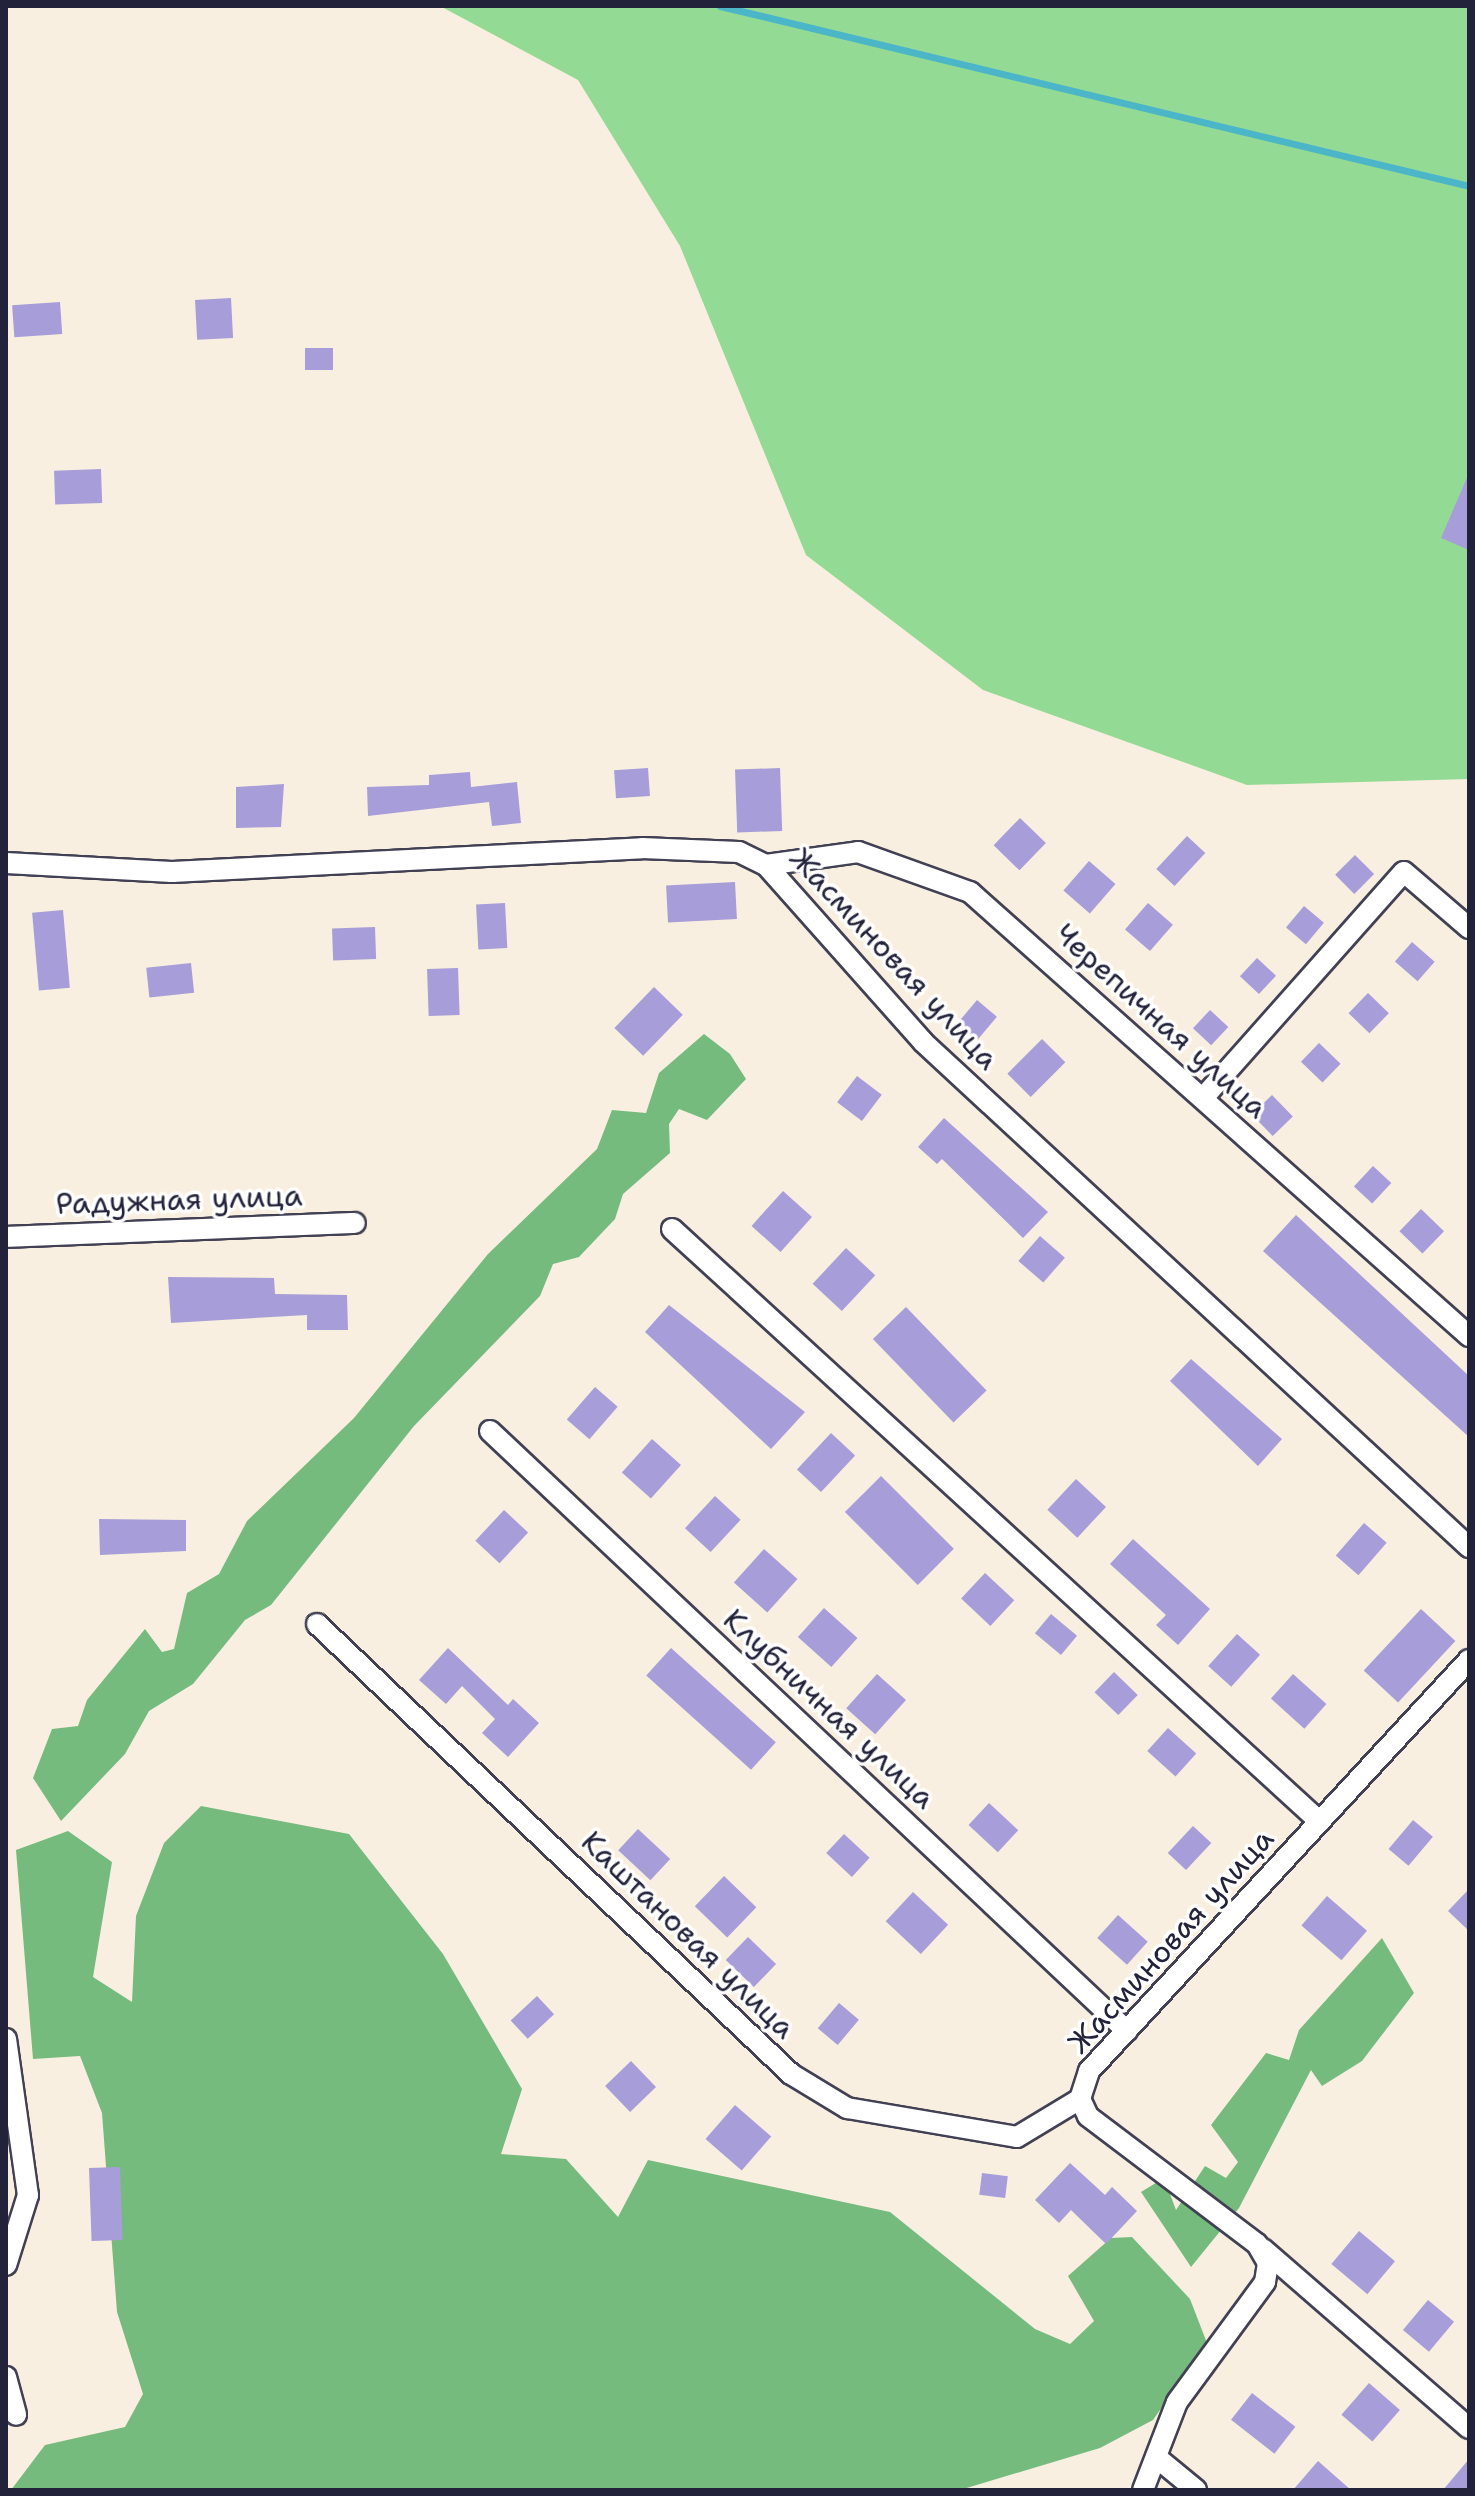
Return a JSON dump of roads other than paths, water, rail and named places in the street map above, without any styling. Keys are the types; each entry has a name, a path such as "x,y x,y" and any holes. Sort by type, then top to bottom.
{"street":[{"name":"Жасминовая улица","path":"6,863 172,872 702,846 766,865 923,1042 1469,1547"},
{"name":"Черепичная улица","path":"766,865 858,852 970,892 1469,1336"},
{"path":"1203,1098 1404,872 1469,928"},
{"name":"Радужная улица","path":"6,1237 355,1223"},
{"path":"672,1229 1320,1822"},
{"name":"Клубничная улица","path":"490,1431 1127,2031"},
{"name":"Каштановая улица","path":"317,1624 791,2074 847,2108 1017,2137 1080,2099"},
{"name":"Жасминовая улица","path":"1469,1660 1089,2071 1080,2099 1088,2116 1257,2244 1469,2428"},
{"path":"6,2039 8,2086 22,2110 28,2195 6,2265"},
{"path":"1143,2490 1196,2369 1265,2282 1268,2263 1257,2244"},
{"path":"6,2377 16,2415"},
{"path":"1156,2457 1196,2490"}],"waterway":[{"path":"720,6 1469,186"}]}
